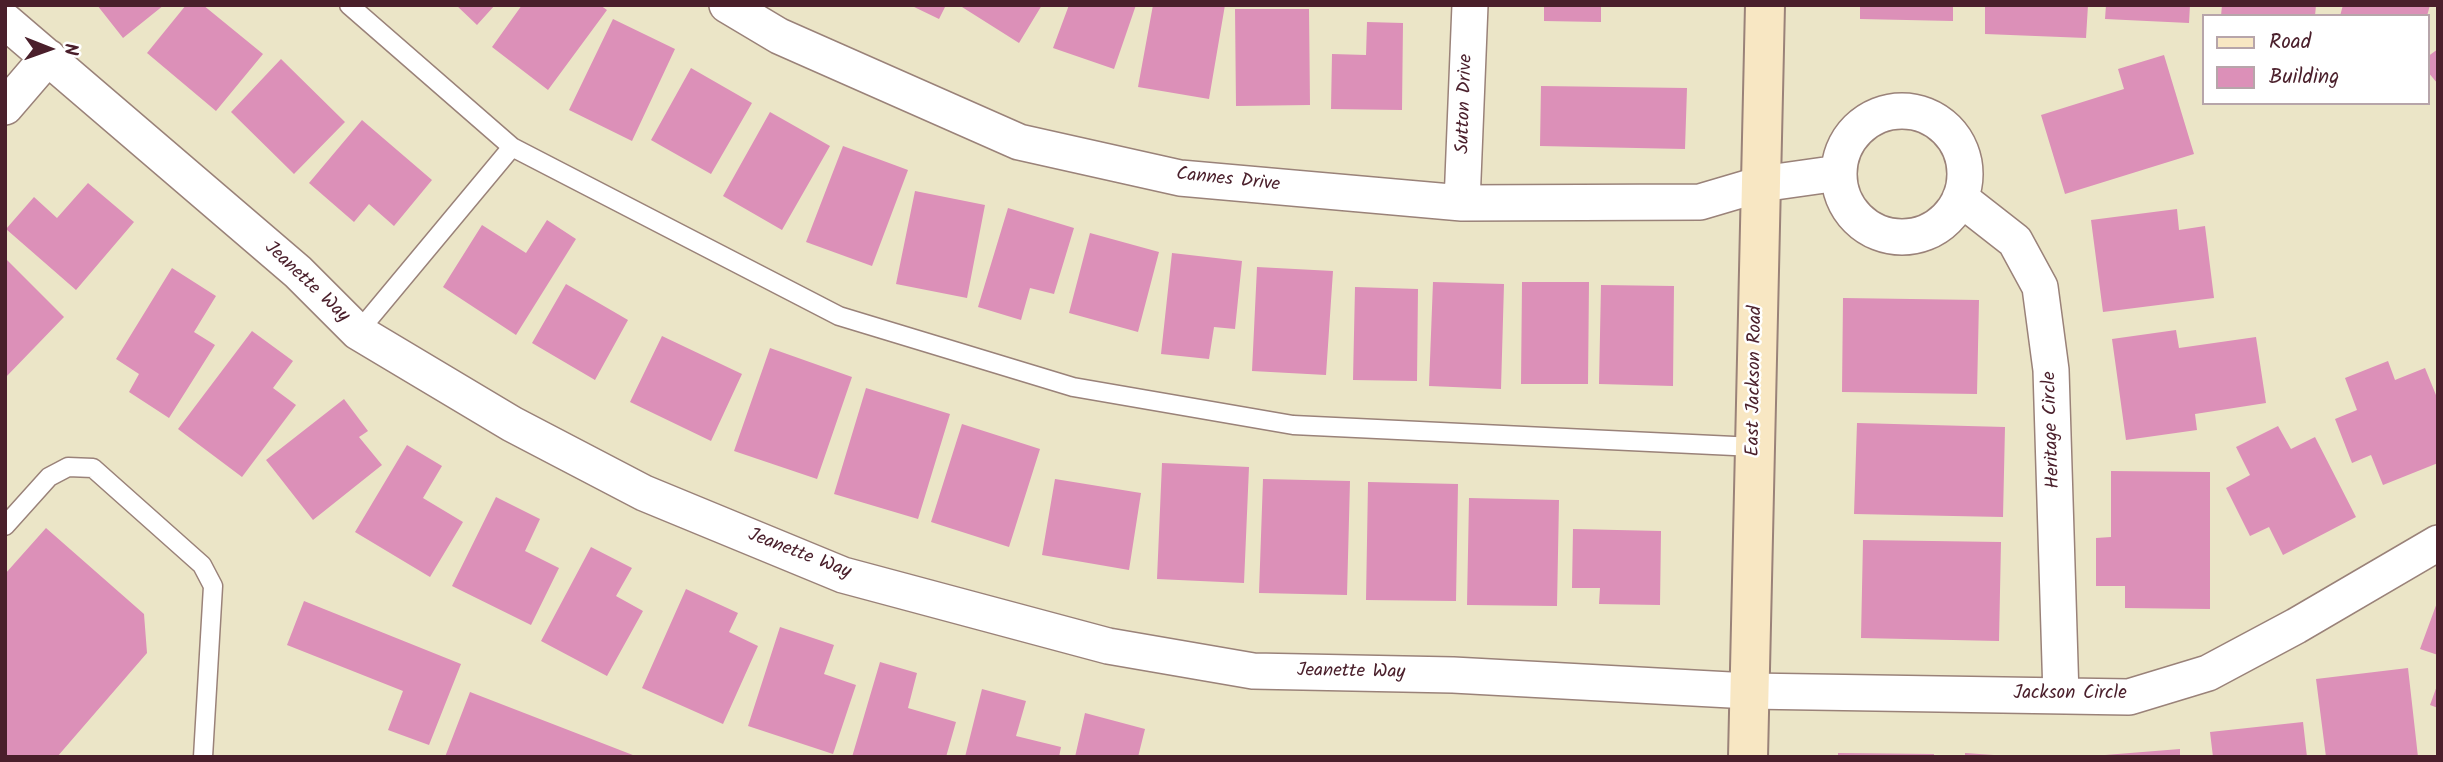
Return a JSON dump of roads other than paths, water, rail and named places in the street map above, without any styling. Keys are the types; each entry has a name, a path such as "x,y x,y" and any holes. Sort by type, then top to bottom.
{"street":[{"name":"Cannes Drive","path":"727,5 779,36 1019,142 1180,178 1462,203 1700,202 1761,184"},
{"name":"Sutton Drive","path":"1462,203 1470,5"},
{"name":"East Jackson Road","path":"1748,757 1765,5"},
{"name":"Jeanette Way","path":"5,21 298,272 358,332 512,424 644,493 843,575 1108,646 1253,671 1453,675 1749,691"},
{"path":"5,107 48,57"},
{"path":"1905,111 1924,116 1941,125 1955,140 1965,179 1960,198 1948,217 1931,230 1911,237 1889,237 1869,228 1852,214 1842,194 1839,173 1843,153 1852,135 1867,122 1885,113 1905,111"},
{"path":"1761,184 1839,173"},
{"name":"Heritage Circle","path":"1960,198 2015,241 2040,287 2051,370 2061,696"},
{"name":"Jackson Circle","path":"1749,691 2129,697 2208,673 2296,626 2438,543"}],"lane":[{"path":"349,5 512,146 839,316 1073,387 1293,425 1755,447"},
{"path":"358,332 512,146"},
{"path":"5,526 49,477 68,467 93,468 202,565 213,586 203,757"}]}
